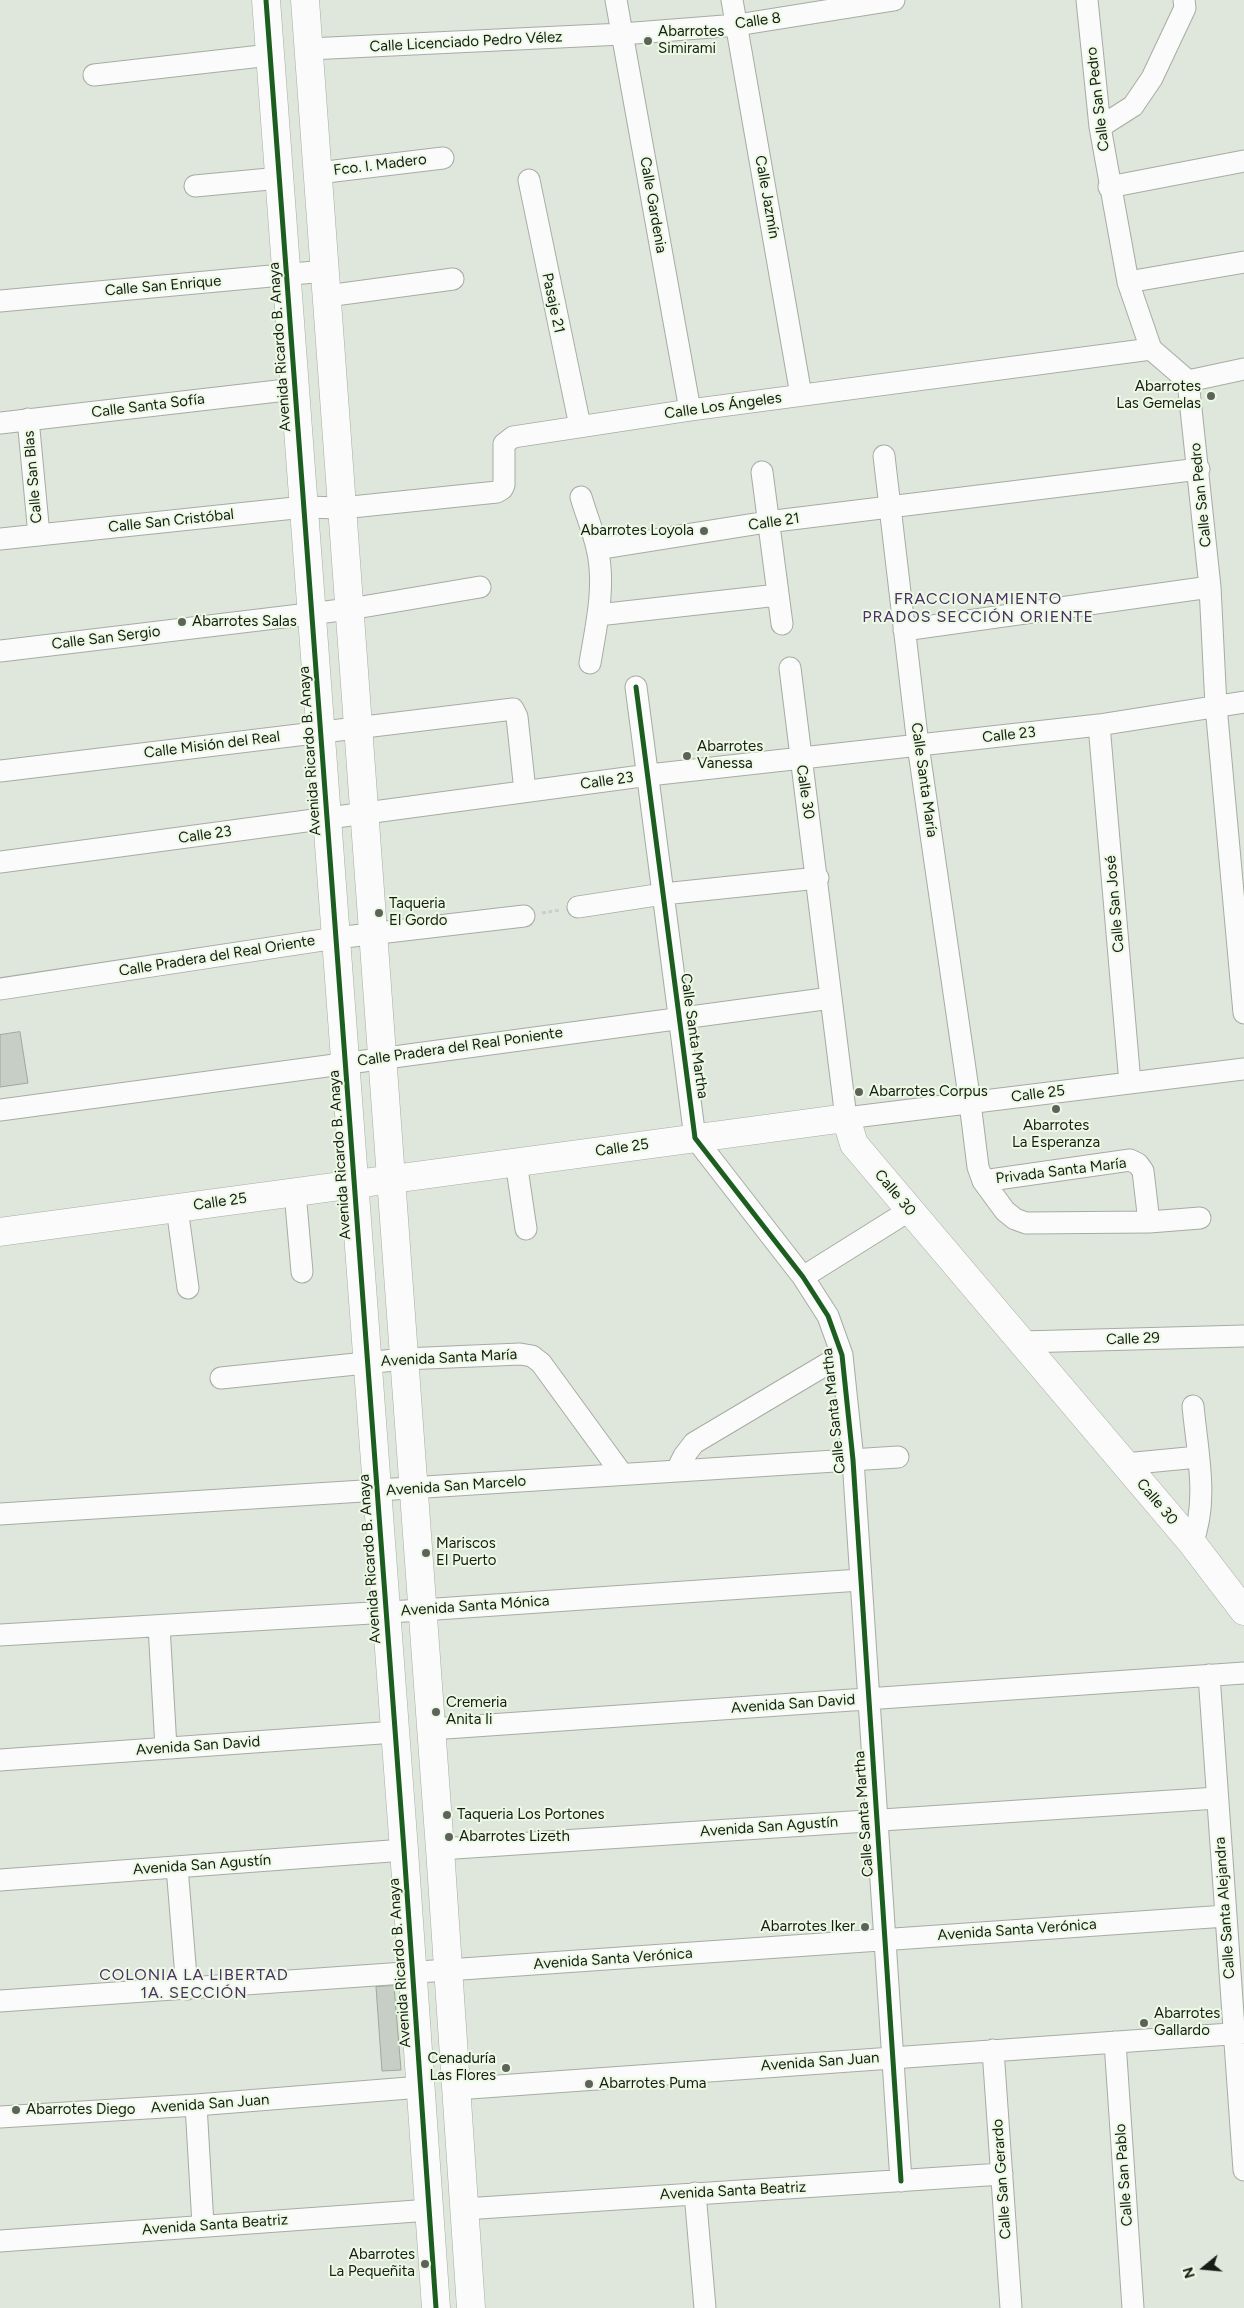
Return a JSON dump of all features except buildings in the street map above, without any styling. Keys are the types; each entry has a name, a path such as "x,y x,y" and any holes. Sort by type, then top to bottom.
{"street":[{"name":"Avenida Ricardo B. Anaya","path":"266,0 378,1491 436,2308"},
{"path":"306,0 440,1849 471,2308"},
{"name":"Calle Gardenia","path":"616,0 690,410"},
{"name":"Calle Jazmín","path":"732,0 801,395"},
{"name":"Calle 8","path":"622,34 737,25 894,0"},
{"name":"Calle San Pedro","path":"1087,0 1100,127 1109,187 1128,282 1151,349"},
{"path":"1100,127 1133,106 1152,78 1185,8 1184,0"},
{"name":"Calle Licenciado Pedro Vélez","path":"309,49 622,34"},
{"path":"94,75 270,55"},
{"name":"Fco. I. Madero","path":"318,173 442,158"},
{"path":"1109,187 1244,161"},
{"path":"194,186 280,178"},
{"name":"Pasaje 21","path":"528,180 580,426"},
{"path":"1128,282 1244,262"},
{"name":"Calle San Enrique","path":"0,301 287,275 326,283 453,279"},
{"path":"1151,349 1188,381 1244,369"},
{"name":"Calle Los Ángeles","path":"342,508 502,490 504,485 504,444 508,439 580,426 690,410 1151,349"},
{"name":"Calle San Pedro","path":"1188,381 1199,469 1210,587 1216,706 1244,1013"},
{"name":"Calle Santa Sofía","path":"0,422 295,389"},
{"name":"Calle San Blas","path":"28,420 38,535"},
{"name":"Calle Santa María","path":"884,456 918,745 970,1103"},
{"name":"Calle 21","path":"598,549 767,522 1199,469"},
{"path":"762,472 767,522 782,624"},
{"path":"581,497 598,549 600,593 590,663"},
{"name":"Calle San Cristóbal","path":"0,539 304,507 342,508"},
{"name":"Calle San Sergio","path":"0,651 312,612 350,609 480,587"},
{"path":"904,630 1210,587"},
{"path":"598,616 778,594"},
{"name":"Calle 30","path":"790,668 800,758 818,878 846,1118 854,1144 1192,1543 1244,1610"},
{"name":"Calle Santa Martha","path":"636,687 695,1138 803,1278 828,1316 842,1355 852,1460 901,2181"},
{"name":"Calle 23","path":"0,862 365,815 649,775 1099,725 1244,702"},
{"name":"Calle Misión del Real","path":"0,772 513,709 517,717 525,791"},
{"name":"Calle San José","path":"1099,725 1130,1083"},
{"path":"578,907 663,894 818,878"},
{"name":"Calle Pradera del Real Oriente","path":"0,989 336,938 524,916"},
{"name":"Calle Pradera del Real Poniente","path":"0,1110 678,1017 831,998"},
{"name":"Calle 25","path":"0,1232 846,1118 1244,1069"},
{"name":"Privada Santa María","path":"970,1103 978,1167 983,1182 1006,1211 1016,1219 1026,1223 1149,1222 1200,1218"},
{"name":"Privada Santa María","path":"983,1182 1130,1160 1138,1164 1143,1171 1149,1222"},
{"path":"516,1162 526,1229"},
{"path":"295,1192 302,1272"},
{"path":"177,1208 188,1288"},
{"path":"803,1278 910,1210"},
{"name":"Calle 29","path":"1022,1342 1244,1336"},
{"name":"Avenida Santa María","path":"221,1378 404,1359 520,1354 532,1356 541,1363 622,1474"},
{"path":"677,1470 684,1456 694,1443 842,1355"},
{"path":"1192,1543 1198,1528 1201,1510 1193,1406"},
{"name":"Avenida San Marcelo","path":"0,1514 898,1457"},
{"path":"1125,1464 1198,1457"},
{"name":"Avenida Santa Mónica","path":"0,1636 860,1580"},
{"path":"159,1626 166,1748"},
{"name":"Avenida San David","path":"431,1729 1244,1673"},
{"name":"Calle Santa Alejandra","path":"1209,1675 1226,1916 1239,2034 1244,2170"},
{"name":"Avenida San David","path":"0,1760 395,1732"},
{"name":"Avenida San Agustín","path":"440,1849 1217,1798"},
{"name":"Avenida San Agustín","path":"0,1880 404,1850"},
{"path":"177,1867 187,1989"},
{"name":"Avenida Santa Verónica","path":"0,2001 413,1974 1226,1916"},
{"name":"Avenida San Juan","path":"456,2089 1239,2034"},
{"name":"Calle San Pablo","path":"1115,2042 1133,2308"},
{"name":"Calle San Gerardo","path":"993,2050 1012,2308"},
{"name":"Avenida San Juan","path":"0,2117 196,2105 421,2087"},
{"path":"196,2105 203,2225"},
{"name":"Avenida Santa Beatriz","path":"464,2209 1002,2174"},
{"path":"695,2193 704,2308"},
{"name":"Avenida Santa Beatriz","path":"0,2241 430,2210"}],"path":[{"path":"524,916 578,907"}],"cycle path":[{"path":"266,0 404,1850 436,2308"},
{"path":"636,687 695,1138 803,1277 828,1316 842,1355 853,1460 901,2181"}],"place":[{"name":"Abarrotes Simirami","path":"648,41"},
{"name":"Abarrotes Las Gemelas","path":"1211,396"},
{"name":"Abarrotes Loyola","path":"704,531"},
{"name":"Abarrotes Salas","path":"182,622"},
{"name":"Abarrotes Vanessa","path":"687,756"},
{"name":"Taqueria El Gordo","path":"379,913"},
{"name":"Abarrotes Corpus","path":"859,1092"},
{"name":"Abarrotes La Esperanza","path":"1056,1109"},
{"name":"Mariscos El Puerto","path":"426,1553"},
{"name":"Cremeria Anita Ii","path":"436,1712"},
{"name":"Taqueria Los Portones","path":"447,1815"},
{"name":"Abarrotes Lizeth","path":"449,1837"},
{"name":"Abarrotes Iker","path":"865,1927"},
{"name":"Abarrotes Gallardo","path":"1144,2023"},
{"name":"Cenaduría Las Flores","path":"506,2068"},
{"name":"Abarrotes Puma","path":"589,2084"},
{"name":"Abarrotes Diego","path":"16,2110"},
{"name":"Abarrotes La Pequeñita","path":"425,2264"}],"district":[{"name":"FRACCIONAMIENTO PRADOS SECCIÓN ORIENTE","path":"978,608"},
{"name":"COLONIA LA LIBERTAD 1A. SECCIÓN","path":"194,1984"}]}
